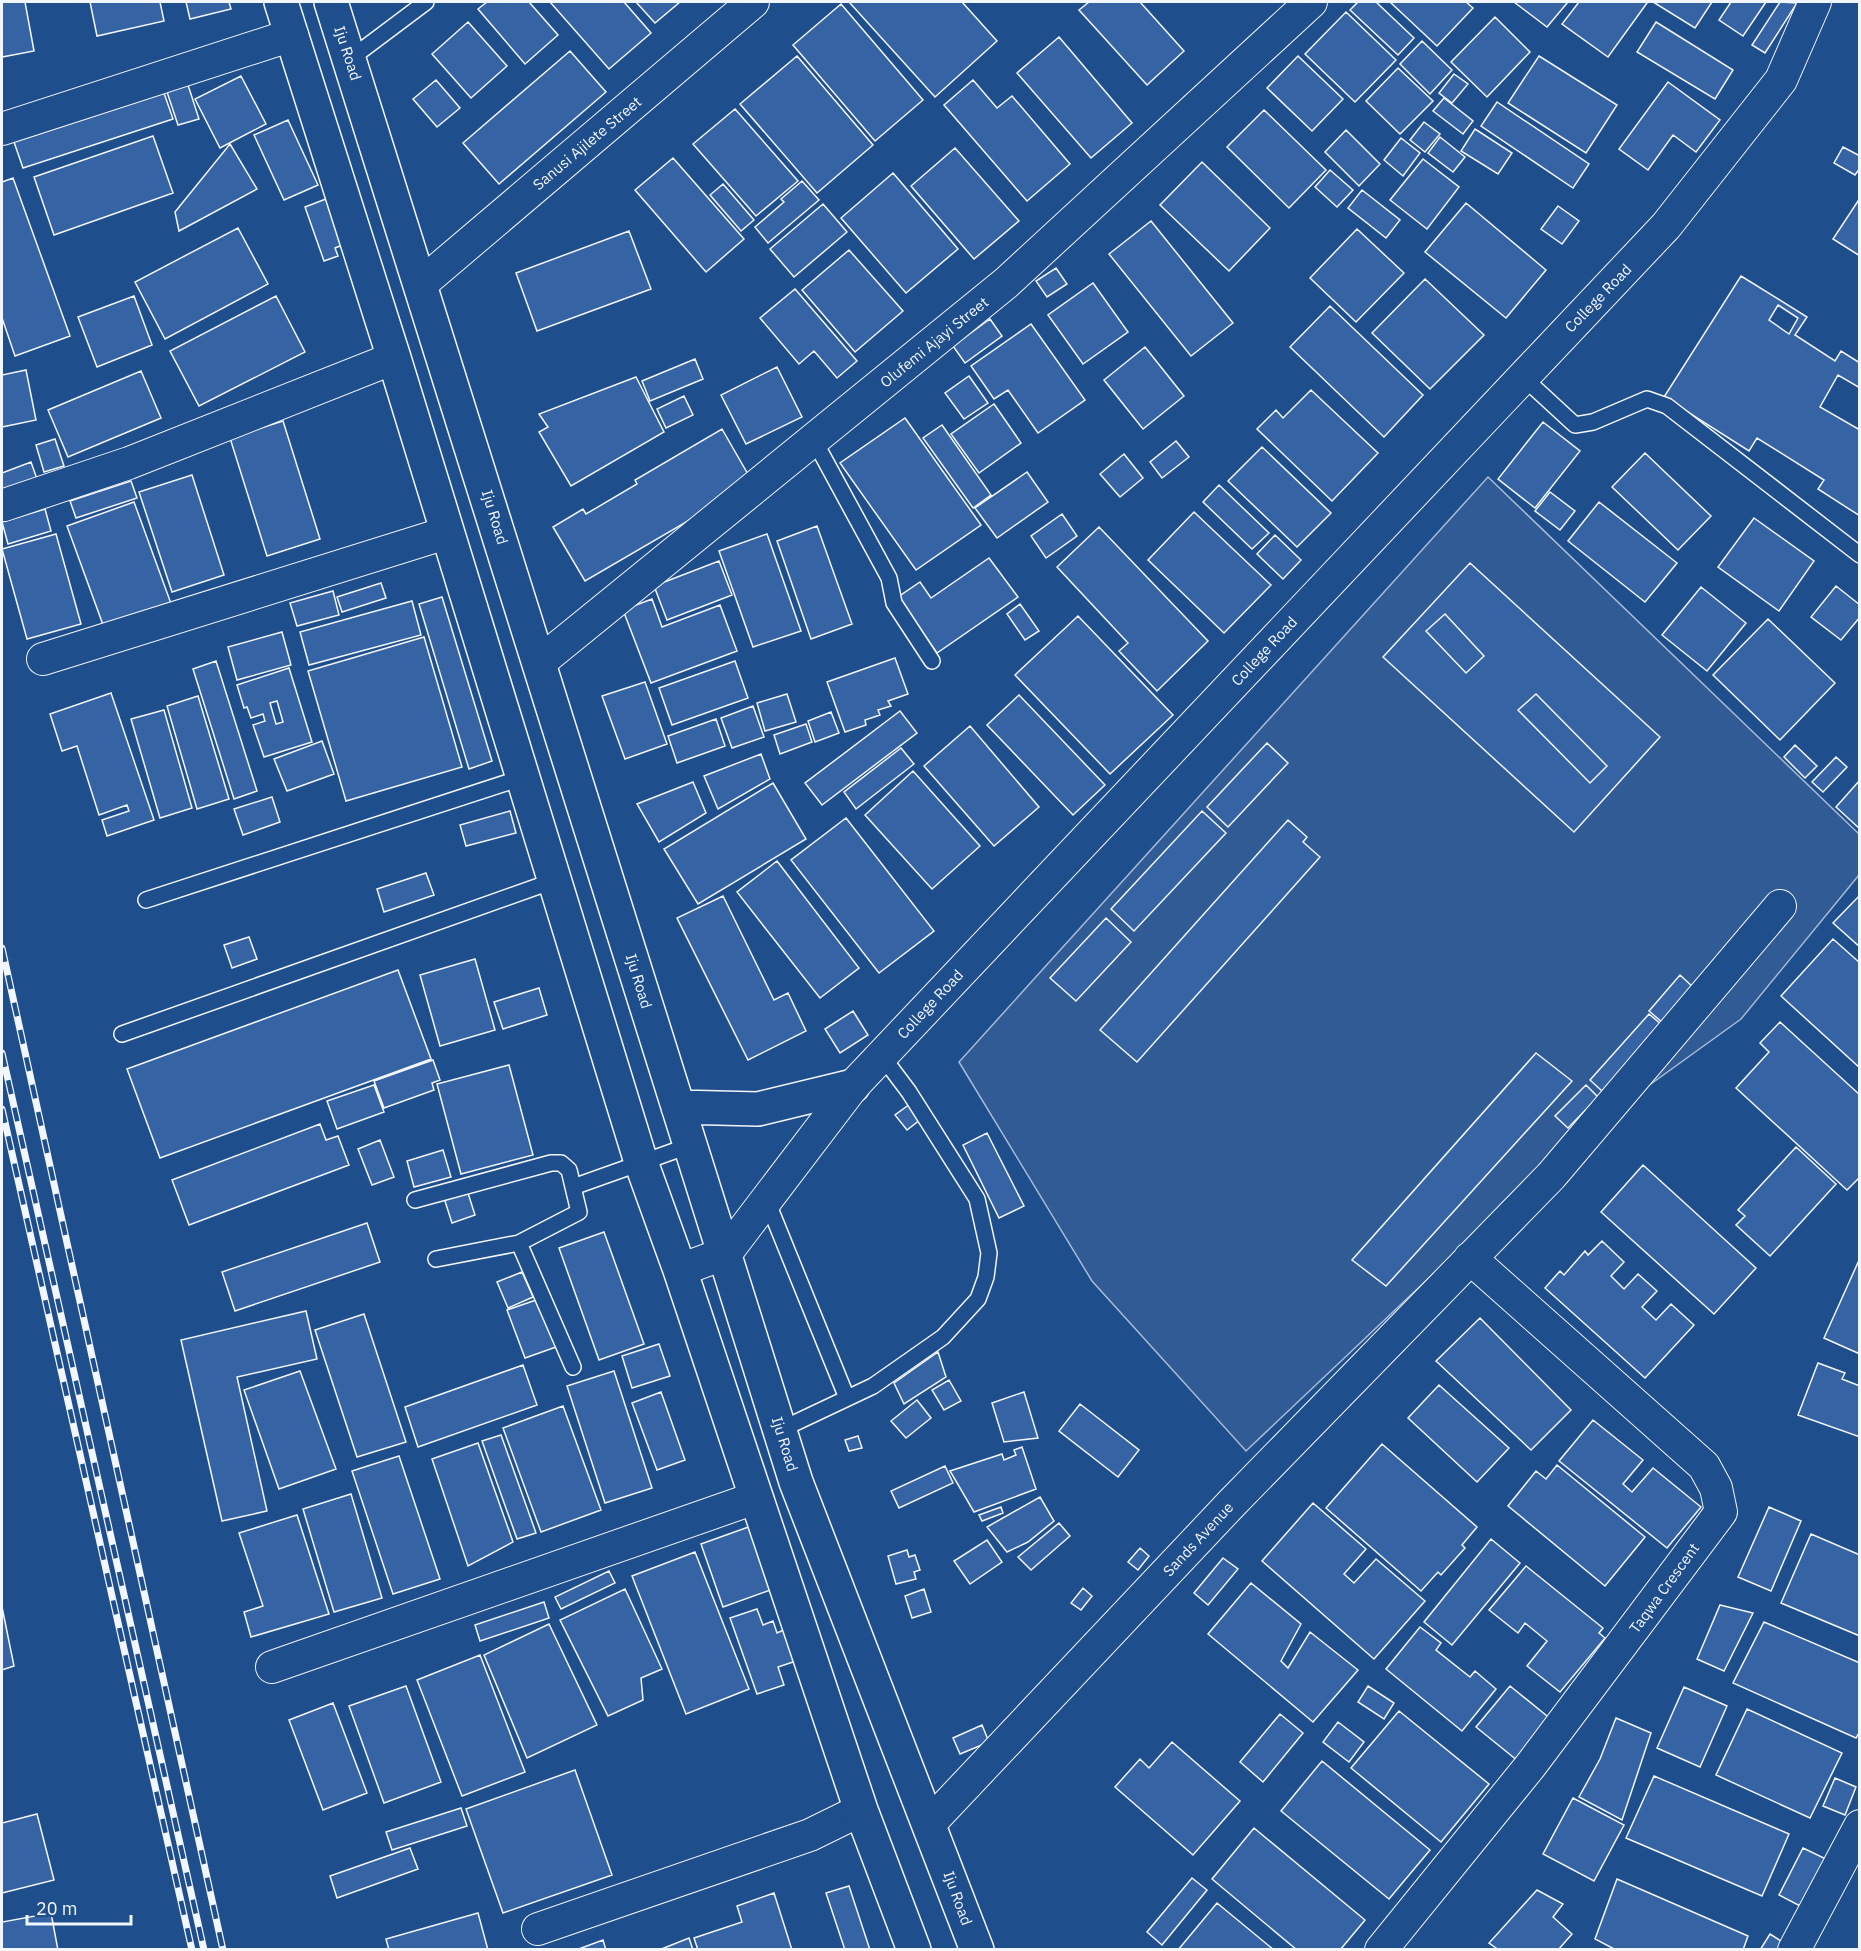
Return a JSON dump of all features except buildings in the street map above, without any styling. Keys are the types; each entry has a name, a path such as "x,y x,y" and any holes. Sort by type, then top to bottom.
{"main road":[{"path":"281,2 394,358 521,778 641,1162 680,1270 754,1498 861,1810 914,1950"},
{"name":"Iju Road","path":"331,2 422,284 796,1482 930,1823 977,1950"},
{"path":"678,1107 758,1109 853,1086"}],"street":[{"name":"Sanusi Ajilete Street","path":"422,284 753,2"},
{"name":"Olufemi Ajayi Street","path":"540,662 1006,284 1311,2"},
{"name":"College Road","path":"680,1270 726,1252 853,1086 1666,226 1781,80 1815,2"},
{"path":"2,129 292,36"},
{"path":"4,506 129,463 394,358"},
{"path":"43,659 446,532"},
{"name":"Sands Avenue","path":"930,1823 1224,1511 1551,1176 1780,906"},
{"name":"Taqwa Crescent","path":"1381,1950 1531,1765 1721,1512 1716,1488 1704,1466 1470,1258"},
{"path":"272,1666 754,1498"},
{"path":"537,1929 810,1834 861,1810"},
{"path":"1794,1950 1858,1831"}],"lane":[{"path":"350,58 426,2"},
{"path":"1523,377 1575,425 1593,422 1647,399 1666,406 1860,555"},
{"path":"814,440 889,578 894,603 932,661"},
{"path":"146,900 521,778"},
{"path":"122,1034 553,881"},
{"path":"780,1430 873,1386 943,1336 978,1299 986,1277 989,1253 977,1199 909,1092 882,1056"},
{"path":"573,1187 691,1145"},
{"path":"415,1200 551,1163 561,1163 569,1170 579,1212 519,1243 436,1259"},
{"path":"767,1201 847,1398"},
{"path":"519,1243 573,1367"}],"shaded area":[{"path":"1488,477 1859,834 1859,875 1741,1019 1580,1135 1246,1451 1092,1281 959,1062"}],"railway":[{"path":"2,948 223,1950"},
{"path":"2,1053 204,1950"},
{"path":"2,1109 192,1950"}]}
